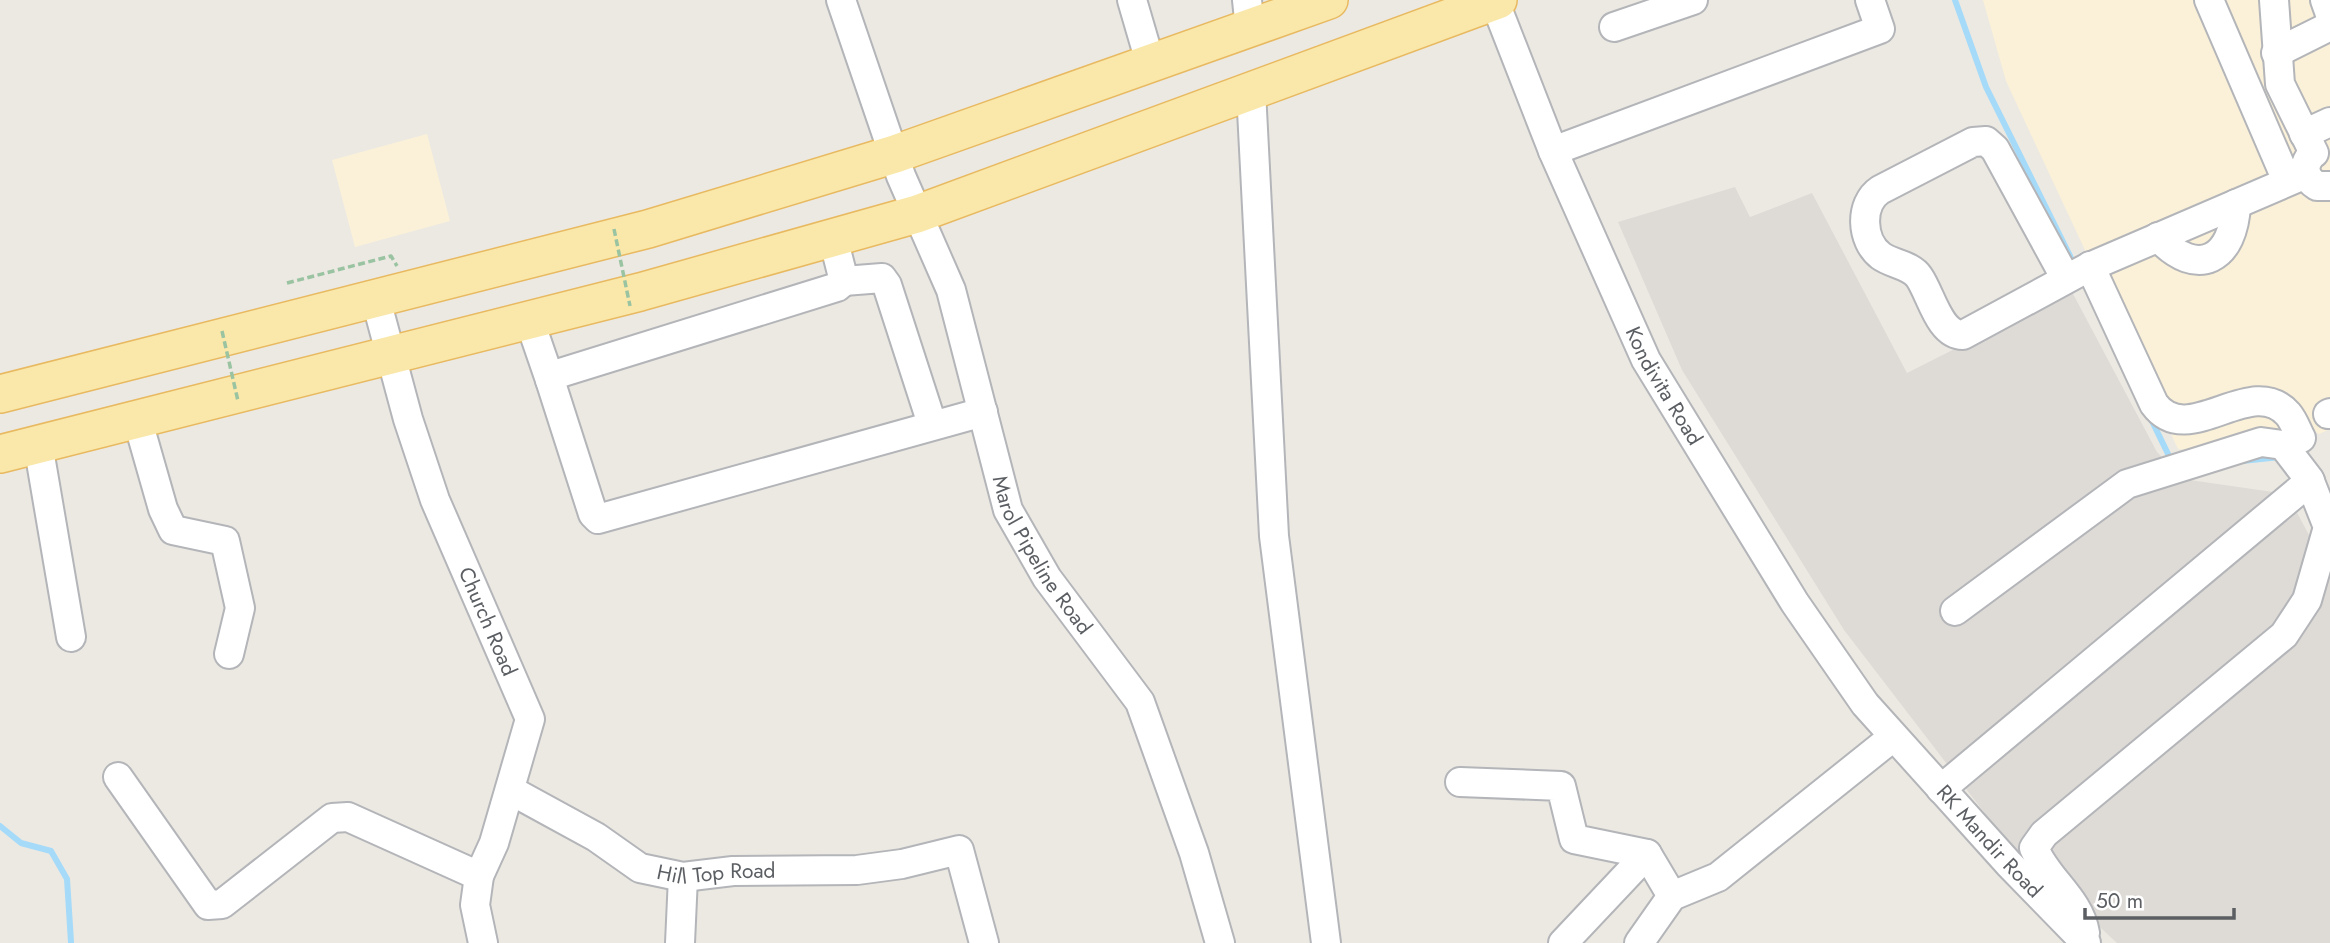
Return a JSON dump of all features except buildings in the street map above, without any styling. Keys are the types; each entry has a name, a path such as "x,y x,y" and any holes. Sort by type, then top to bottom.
{"main road":[{"path":"0,454 529,319 917,214 1495,0"},
{"path":"0,394 625,235 895,154 1151,65 1248,15 1313,3"}],"street":[{"name":"Marol Pipeline Road","path":"841,0 917,214 951,290 1008,510 1047,578 1140,702 1194,853 1220,943"},
{"path":"1132,0 1151,65"},
{"name":"Kondivita Road","path":"1495,0 1553,151 1646,360 1795,603 1865,704 1893,737"},
{"path":"1614,27 1693,0"},
{"path":"1553,151 1880,29 1870,0"},
{"path":"2209,0 2264,130 2309,156"},
{"path":"2274,0 2277,63 2309,156"},
{"path":"2325,0 2330,14"},
{"path":"2245,86 2330,26"},
{"path":"1251,91 1273,536 1326,943"},
{"path":"2087,943 2082,916 2039,860 2034,848 2044,834 2284,635 2307,600 2328,527 2292,441 2289,415 2269,402 2255,401 2188,420 2163,414 2154,404 2078,272 1995,149 1986,141 1973,142 1880,190 1866,207 1865,224 1873,248 1882,257 1918,275 1946,327 1956,335 1969,333 2078,272 2236,204 2309,156 2330,122"},
{"path":"2264,130 2309,156"},
{"path":"2158,237 2171,251 2188,260 2198,261 2211,257 2223,250 2231,238 2236,204"},
{"path":"833,238 844,281"},
{"path":"550,380 560,373 825,291 844,281 873,276 882,278 887,285 932,424"},
{"name":"Church Road","path":"376,300 435,500 530,719 494,843 479,876 475,905 483,943"},
{"path":"529,319 593,514 598,519 983,412"},
{"path":"137,418 163,509 173,530 225,541 240,608 229,654"},
{"path":"1955,611 2127,484 2261,442 2292,441"},
{"path":"38,444 71,637"},
{"path":"1941,789 2309,480"},
{"path":"1639,943 1672,896 1718,877 1893,737"},
{"name":"RK Mandir Road","path":"1893,737 2087,943"},
{"path":"118,777 208,905 222,904 332,818 348,817 479,876"},
{"path":"1460,782 1561,786 1574,839 1647,853 1672,896"},
{"name":"Hill Top Road","path":"509,790 596,837 640,868 682,877 733,871 857,870 902,864 959,850 984,943"},
{"path":"1563,943 1647,853"},
{"path":"680,943 682,877"}],"path":[{"path":"614,229 630,306"},
{"path":"288,283 391,256 414,290"},
{"path":"222,331 238,401"}],"shaded area":[{"path":"1983,0 2330,0 2330,429 2319,434 2299,421 2208,452 2178,449 2006,81"},
{"path":"427,134 450,221 355,247 332,160"},
{"path":"1735,187 1750,217 1812,193 1907,373 2071,290 2157,452 2183,479 2287,494 2330,574 2330,943 2117,943 2003,837 1844,630 1682,370 1618,222"}],"waterway":[{"path":"1955,0 1986,87 2076,268"},
{"path":"2149,415 2172,462"},
{"path":"2242,461 2280,457"},
{"path":"0,826 21,843 51,851 67,879 71,942"}]}
